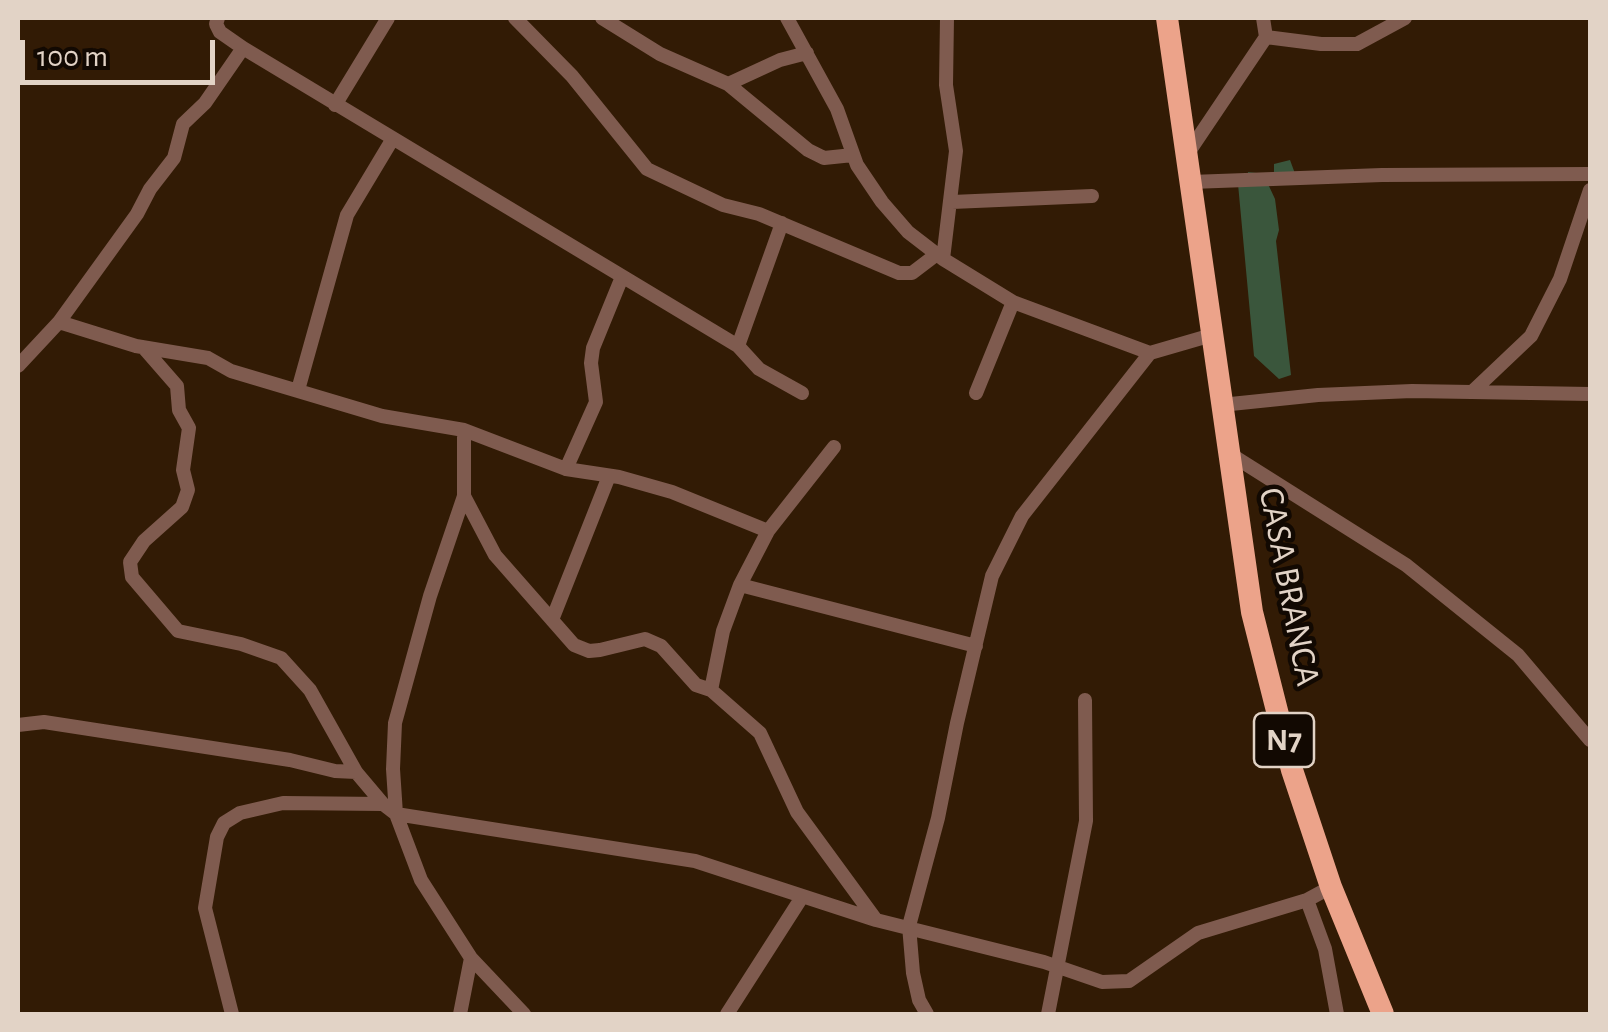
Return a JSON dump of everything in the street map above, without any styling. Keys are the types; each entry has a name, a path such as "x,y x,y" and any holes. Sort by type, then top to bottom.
{"highway":[{"name":"N7","path":"1167,18 1230,454"},
{"name":"CASA BRANCA","path":"1230,454 1252,612 1292,770 1331,886 1383,1014"}],"street":[{"path":"218,18 220,32 243,48 738,346 759,368 802,393"},
{"path":"335,105 388,18"},
{"path":"515,18 572,76 646,169 723,205 782,224 899,273 912,273 940,256 952,202 956,151 946,86 947,18"},
{"path":"602,18 660,54 728,84 808,150 824,158 854,155"},
{"path":"787,18 837,110 854,155 882,202 908,232 1013,302 1150,353"},
{"path":"1187,156 1266,36 1263,18"},
{"path":"1266,36 1322,44 1357,44 1405,18"},
{"path":"18,366 59,322 174,158 183,124 205,104 243,48"},
{"path":"728,84 780,60 807,53"},
{"path":"298,390 348,215 392,140"},
{"path":"1191,182 1382,175 1590,174"},
{"path":"1473,391 1531,336 1560,279 1590,190"},
{"path":"952,202 1092,196"},
{"path":"738,346 782,224"},
{"path":"566,468 596,402 592,348 622,277"},
{"path":"976,393 1013,302"},
{"path":"59,322 143,347 208,358 231,371 382,416 464,430 566,468 672,492 768,532"},
{"path":"927,1014 912,973 909,926 938,818 992,576 1013,532 1150,353 1212,335"},
{"path":"143,347 176,386 179,410 190,428 183,470 188,490 182,507 144,541 130,562 132,577 178,630 241,644 281,658 310,690 356,772 396,814 694,860 876,920 1059,967 1102,982 1129,980 1198,933 1307,900 1331,886"},
{"path":"1221,405 1318,395 1473,391 1590,394"},
{"path":"464,430 464,496 430,596 394,723 392,769 396,814 421,880 471,958 524,1014"},
{"path":"711,690 723,631 740,585 768,532 834,448"},
{"path":"1230,454 1406,565 1518,655 1590,740"},
{"path":"552,620 610,476"},
{"path":"464,496 494,554 574,645 589,650 646,639 660,646 696,686 711,690 760,733 797,812 876,920"},
{"path":"740,585 976,646"},
{"path":"1048,1014 1086,821 1085,700"},
{"path":"18,725 44,722 356,772"},
{"path":"232,1014 204,908 217,837 224,823 240,813 283,803 383,804"},
{"path":"727,1014 802,897"},
{"path":"1307,900 1325,950 1337,1014"},
{"path":"460,1014 471,958"}],"green space":[{"path":"1290,160 1297,179 1268,184 1275,199 1279,230 1276,241 1291,375 1279,379 1254,356 1238,184 1248,183 1248,172 1274,175 1274,164"}]}
